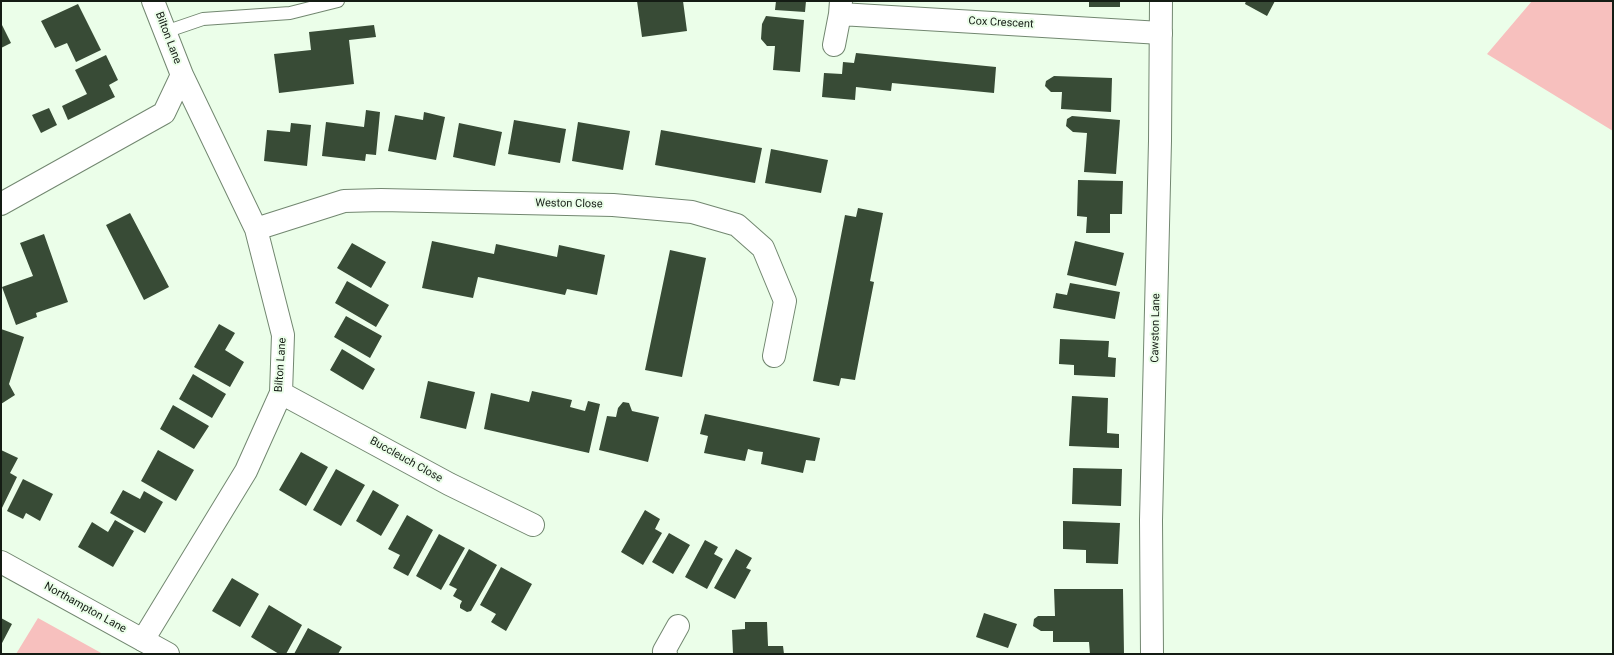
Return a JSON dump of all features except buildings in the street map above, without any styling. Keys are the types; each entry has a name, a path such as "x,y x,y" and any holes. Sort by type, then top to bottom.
{"street":[{"name":"Bilton Lane","path":"143,640 246,471 281,393 283,335 256,229 182,75 153,1"},
{"name":"Cawston Lane","path":"1152,654 1151,520 1160,141 1161,1"},
{"name":"Cox Crescent","path":"834,45 841,7 1161,33"},
{"name":"Bilton Lane","path":"1,204 164,113 182,75"},
{"name":"Weston Close","path":"256,229 344,201 381,200 613,205 692,212 737,225 763,248 786,301 774,356"},
{"name":"Buccleuch Close","path":"281,393 449,484 533,525"},
{"name":"Northampton Lane","path":"1,562 168,654"},
{"path":"666,654 664,651 678,626"}],"lane":[{"path":"165,32 203,19 290,13 338,1"}],"shaded area":[{"path":"1532,1 1613,1 1613,131 1487,54"},
{"path":"38,618 103,654 16,654"}]}
